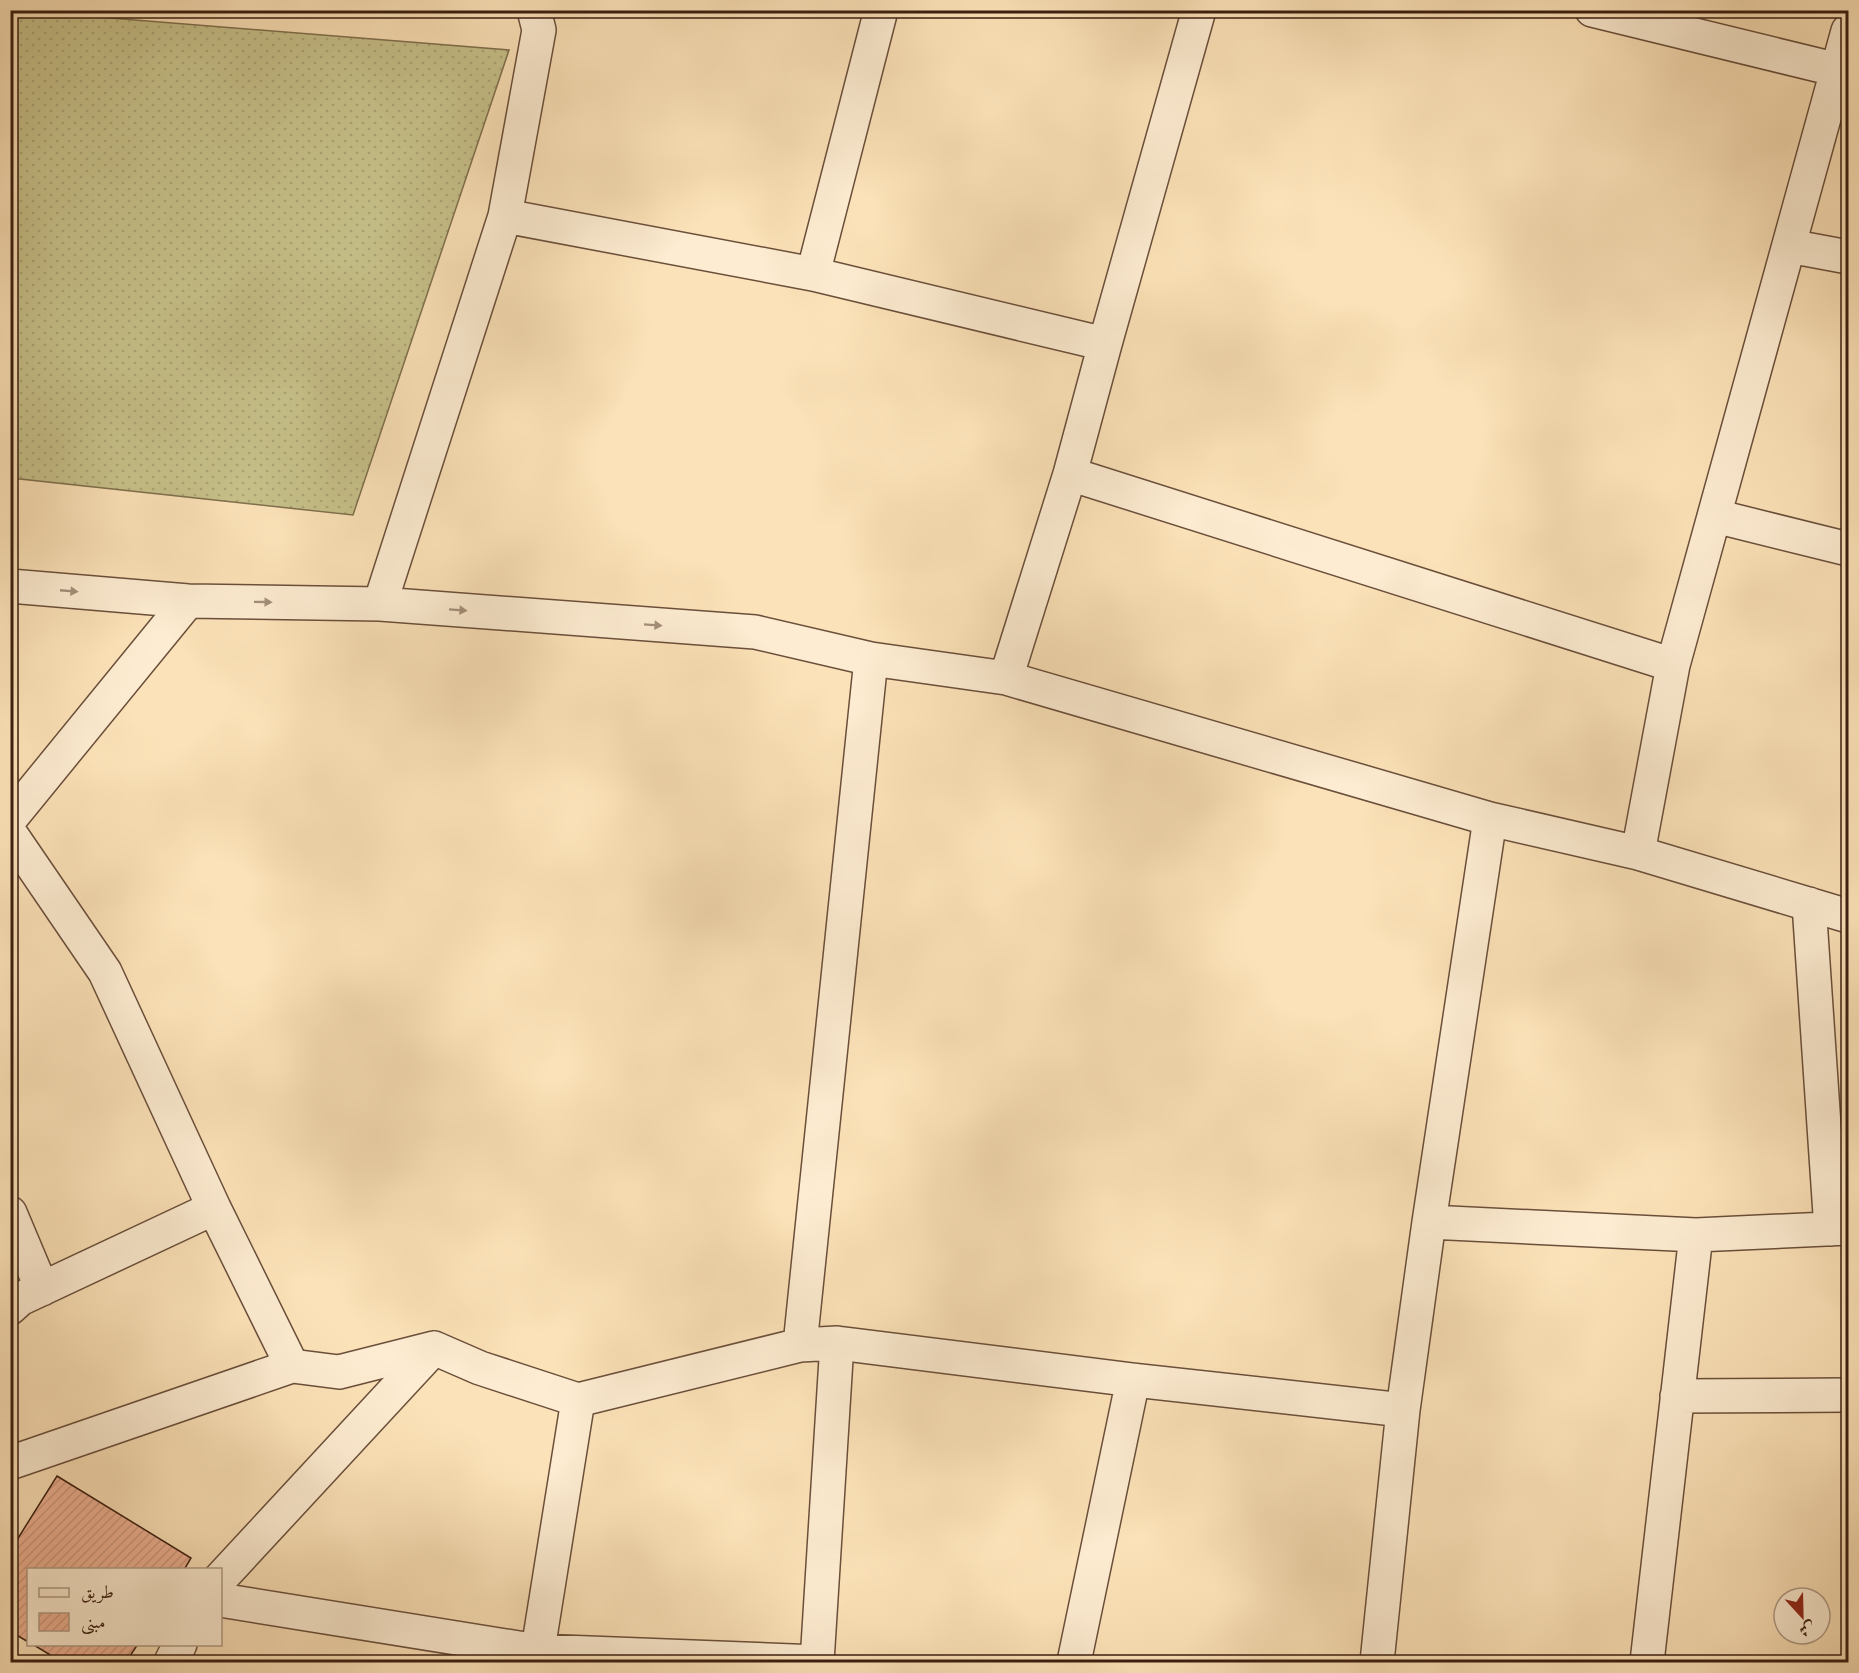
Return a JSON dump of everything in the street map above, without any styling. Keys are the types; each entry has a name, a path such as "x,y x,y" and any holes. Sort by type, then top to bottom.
{"street":[{"path":"813,274 881,10"},
{"path":"1006,678 1071,474 1199,10"},
{"path":"1592,10 1838,70"},
{"path":"380,604 505,216 545,17"},
{"path":"1638,853 1673,665 1848,31"},
{"path":"505,216 813,274 1105,344"},
{"path":"1790,246 1848,257"},
{"path":"1071,474 1673,665"},
{"path":"1715,516 1848,549"},
{"path":"10,585 188,601 380,604 755,633 871,659 1006,678 1490,819 1638,853 1848,916"},
{"path":"10,819 188,601"},
{"path":"800,1345 871,659"},
{"path":"1377,1662 1402,1410 1490,819"},
{"path":"10,833 105,972 214,1208 292,1366"},
{"path":"1429,1222 1696,1235 1840,1228 1809,904"},
{"path":"10,1308 20,1299 214,1208"},
{"path":"10,1212 42,1289"},
{"path":"1647,1662 1696,1235"},
{"path":"222,1600 537,1657 818,1662 837,1343"},
{"path":"10,1463 292,1366 339,1372 434,1348 480,1368 578,1400 800,1345 837,1343 1133,1380 1402,1410"},
{"path":"222,1577 434,1348"},
{"path":"1074,1662 1133,1380"},
{"path":"1677,1396 1848,1395"},
{"path":"537,1657 578,1400"},
{"path":"171,1662 179,1646"}],"shaded area":[{"path":"11,10 509,50 353,515 11,478"}],"building":[{"path":"57,1476 191,1558 185,1568 27,1568 27,1641 10,1631 10,1551"},
{"path":"35,1646 137,1646 126,1662 62,1662"}]}
